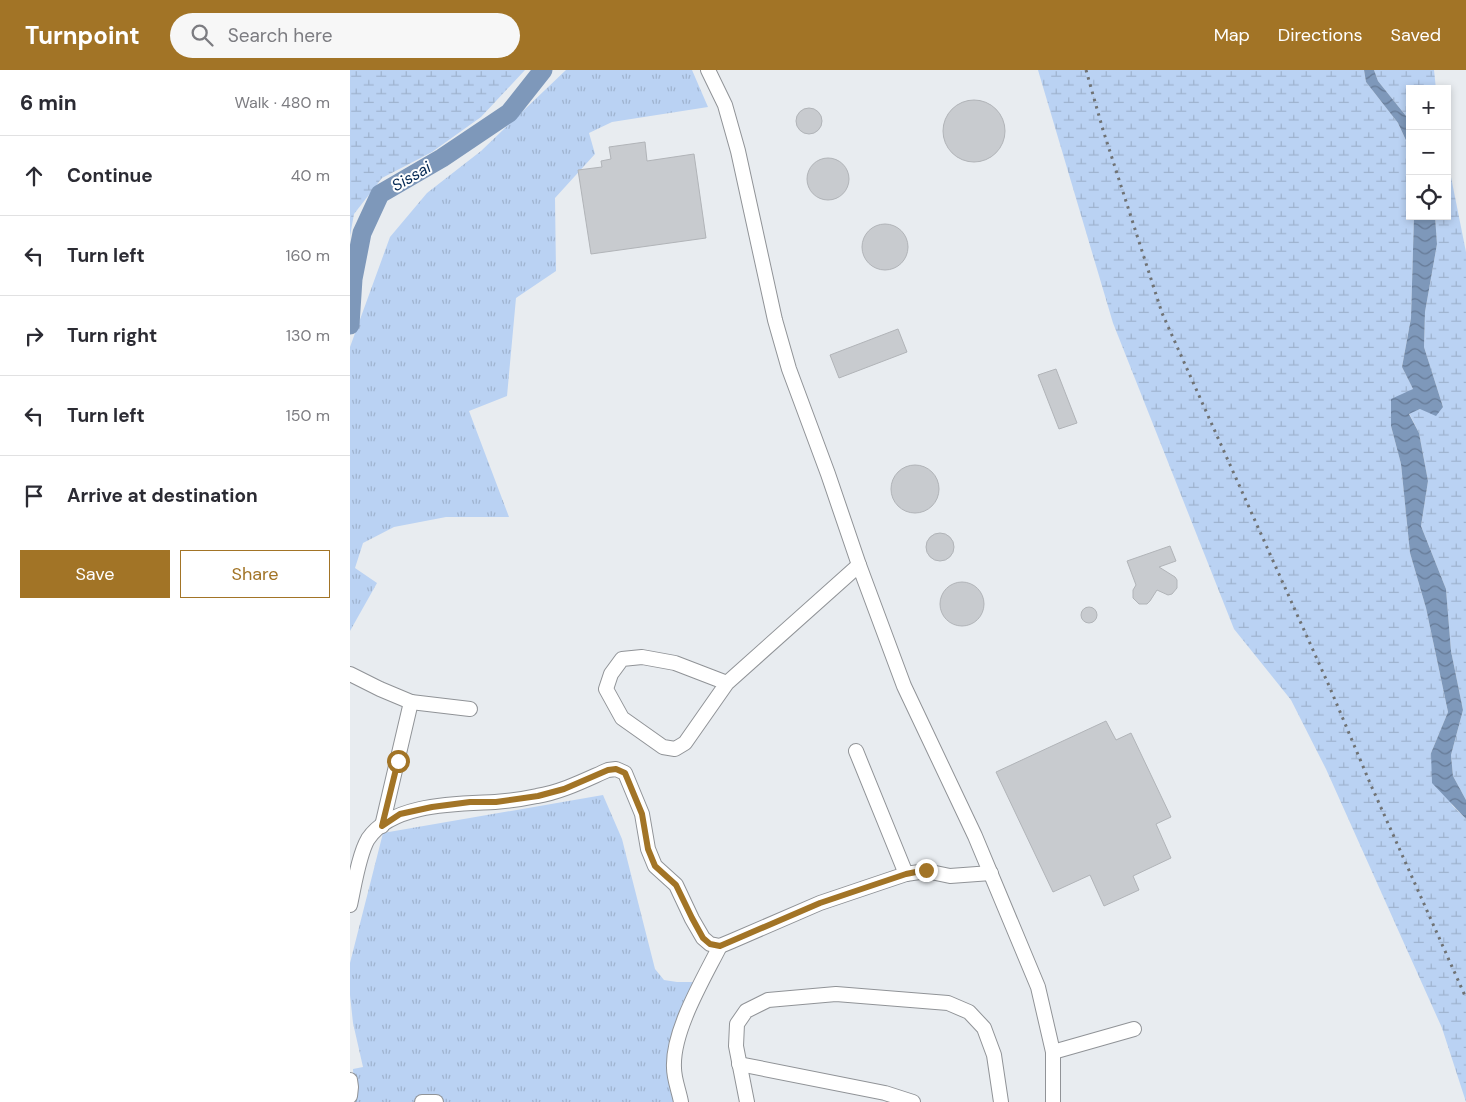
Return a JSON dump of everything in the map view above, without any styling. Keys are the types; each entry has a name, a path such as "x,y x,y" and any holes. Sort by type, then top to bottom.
{"street":[{"path":"708,70 725,105 738,151 775,320 789,369 859,565 904,686 991,874 1038,987 1054,1052 1053,1102"},
{"path":"727,683 675,663 642,657 622,659 611,674 606,689 622,718 663,747 675,749 685,743 727,683 859,565"},
{"path":"350,674 411,702 470,709"},
{"path":"382,826 411,702"},
{"path":"856,751 906,874"},
{"path":"350,905 363,848 369,837 400,814 470,802 496,802 538,796 564,789 608,770 619,770 625,773 642,814 648,849 655,866 676,885 703,938 710,944 720,946 820,903 906,874 926,870 950,876 991,874"},
{"path":"682,1102 674,1068 678,1042 684,1021 720,946"},
{"path":"747,1102 736,1046 737,1024 746,1012 768,1000 836,994 948,1003 969,1012 984,1028 994,1055 1002,1102"},
{"path":"1054,1052 1134,1029"},
{"path":"739,1064 884,1092 913,1102"},
{"path":"350,1080 352,1087 350,1096"},
{"path":"422,1102 436,1102"}],"green space":[{"path":"350,70 525,70 481,117 432,152 382,178 354,214 350,236"},
{"path":"566,70 692,70 708,107 612,122 589,133 595,154 555,198 556,271 516,298 507,396 469,411 509,517 446,517 394,527 363,543 355,568 377,583 350,631 350,347 390,237 427,193 481,151"},
{"path":"1038,70 1364,70 1366,82 1398,123 1406,140 1406,220 1414,220 1411,318 1402,367 1413,389 1391,426 1401,464 1410,553 1426,608 1448,712 1431,753 1452,805 1466,819 1466,1102 1442,1028 1326,769 1291,700 1234,629 1113,323"},
{"path":"1374,70 1434,70 1436,85 1406,85 1406,116 1378,81"},
{"path":"1451,177 1466,252 1466,800 1453,776 1451,755 1463,710 1451,651 1446,589 1421,526 1428,481 1419,433 1409,413 1420,409 1443,407 1424,347 1425,312 1437,244 1435,220 1451,220"},
{"path":"603,795 622,839 655,969 664,980 698,982 682,1015 677,1102 350,1102 354,1086 353,1069 363,1067 353,1023 350,995 350,963 383,833"}],"water":[{"path":"1364,70 1374,70 1378,81 1406,116 1406,140 1398,123 1366,82"},
{"path":"1414,220 1435,220 1437,244 1425,312 1424,347 1443,407 1436,416 1420,409 1409,414 1419,433 1428,481 1421,526 1446,589 1451,651 1463,710 1451,755 1453,776 1466,800 1466,819 1432,783 1431,753 1448,712 1426,608 1410,553 1401,464 1391,426 1391,399 1413,389 1402,367 1411,318"}],"building":[{"path":"974,100 986,103 996,109 1002,119 1005,131 1002,143 996,153 986,159 974,162 962,159 952,153 946,143 943,131 946,119 952,109 962,103"},
{"path":"809,108 818,112 822,121 818,130 809,134 800,130 796,121 800,112"},
{"path":"645,142 647,161 694,154 706,238 591,254 578,170 602,167 601,161 611,159 609,147"},
{"path":"828,158 843,164 849,179 843,194 828,200 813,194 807,179 813,164"},
{"path":"880,224 890,224 904,234 908,247 904,260 898,266 890,270 880,270 866,260 862,252 862,242 872,228"},
{"path":"898,329 907,352 839,378 830,355"},
{"path":"1056,369 1077,423 1059,429 1038,375"},
{"path":"915,465 924,467 932,472 937,480 939,489 937,498 932,506 924,511 915,513 906,511 898,506 893,498 891,489 893,480 898,472 906,467"},
{"path":"940,533 950,537 954,547 950,557 940,561 930,557 926,547 930,537"},
{"path":"1170,546 1176,561 1159,567 1175,577 1177,588 1172,594 1168,595 1157,590 1147,604 1139,604 1133,598 1133,590 1136,585 1127,561"},
{"path":"958,582 966,582 978,588 984,604 978,620 966,626 958,626 946,620 940,608 940,600 946,588"},
{"path":"1089,607 1095,609 1097,615 1095,621 1089,623 1083,621 1081,615 1083,609"},
{"path":"1106,721 1116,740 1131,733 1171,817 1156,824 1171,858 1133,876 1139,890 1104,906 1090,875 1053,892 996,772"}],"waterway":[{"name":"Sissai","path":"350,325 353,279 362,233 380,194 442,158 509,113 543,70"}],"railway":[{"path":"1086,70 1103,130 1162,313 1466,998"}],"route":[{"path":"398,761 382,826 400,814 432,807 470,802 496,802 538,796 564,789 608,770 616,769 625,773 642,814 648,849 655,866 676,885 703,938 710,944 720,946 820,903 906,874 926,870"}]}
